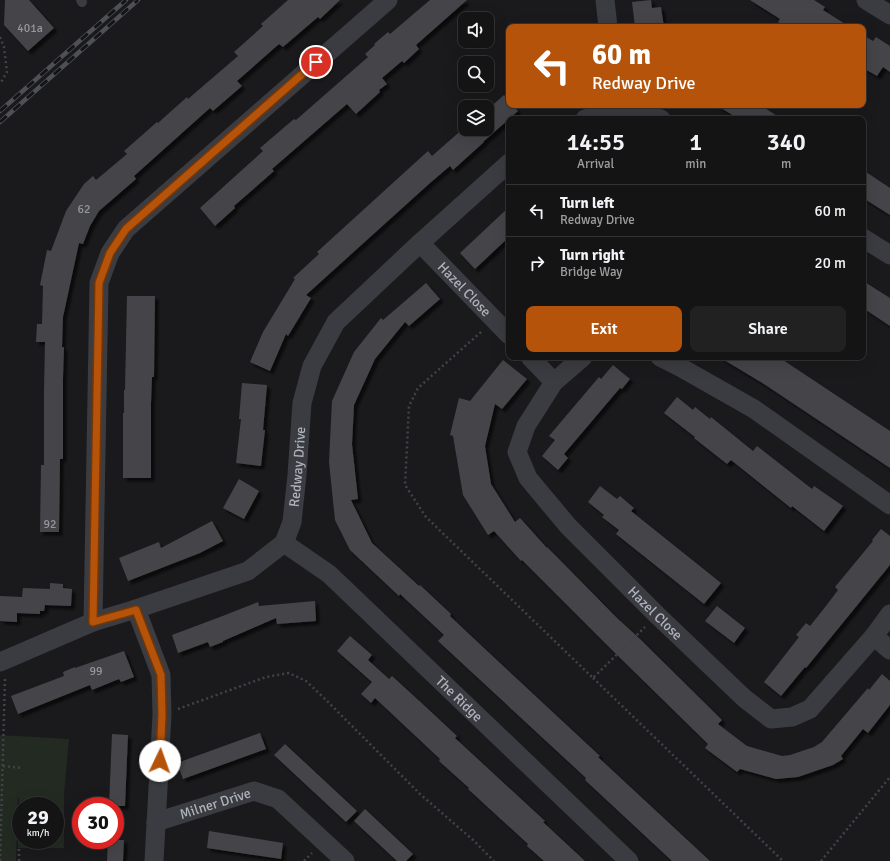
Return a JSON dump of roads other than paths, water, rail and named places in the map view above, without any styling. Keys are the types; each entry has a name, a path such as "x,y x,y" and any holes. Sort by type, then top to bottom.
{"street":[{"path":"93,622 99,283 110,253 126,229 388,0"},
{"path":"605,0 608,24"},
{"path":"866,0 890,15"},
{"path":"593,116 616,108 651,116"},
{"name":"Redway Drive","path":"284,543 292,522 302,403 312,366 336,322 420,243 506,166"},
{"path":"866,240 890,254"},
{"name":"Hazel Close","path":"420,243 506,332"},
{"path":"533,360 554,382"},
{"name":"Hazel Close","path":"580,360 554,382 526,426 517,452 528,478 568,526 657,615 744,698 771,719 792,717 810,709 874,636 890,614"},
{"path":"666,360 754,409 890,505"},
{"path":"3,660 93,622 136,610 248,571 284,543"},
{"name":"The Ridge","path":"284,543 329,574 629,861"},
{"path":"136,610 161,675 162,715 154,861"},
{"path":"874,636 890,650"},
{"name":"Milner Drive","path":"156,822 254,791 278,799 345,861"}],"railway":[{"path":"0,111 126,0"},
{"path":"0,122 138,0"}]}
